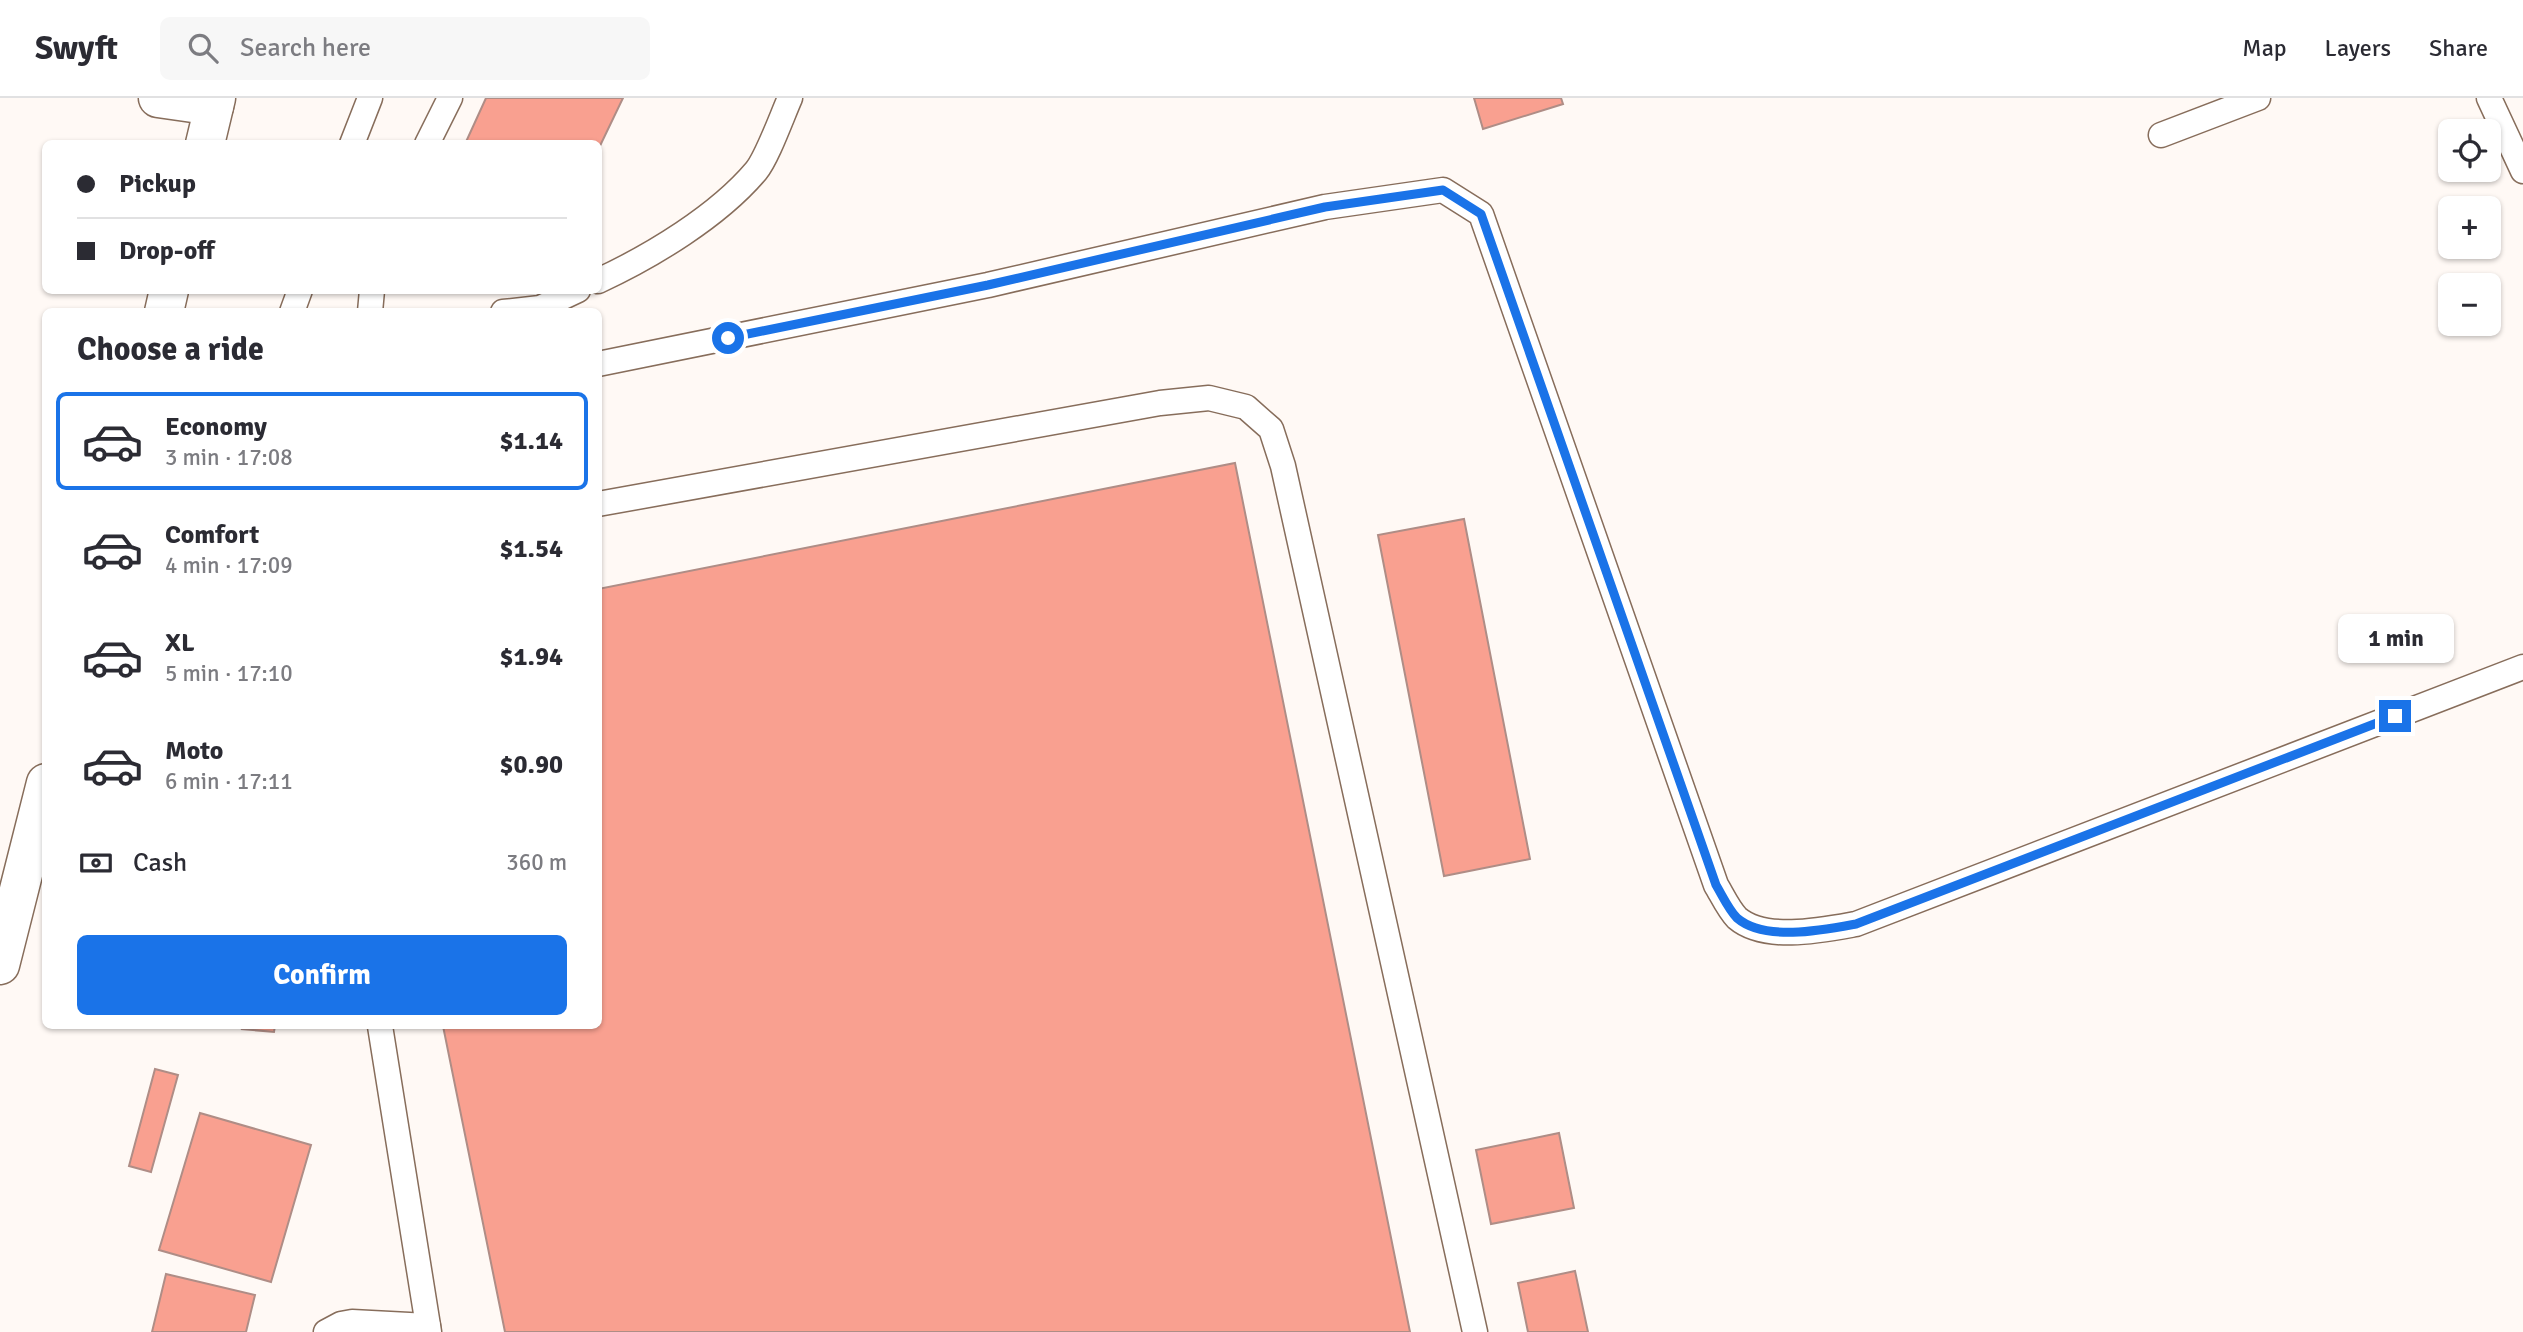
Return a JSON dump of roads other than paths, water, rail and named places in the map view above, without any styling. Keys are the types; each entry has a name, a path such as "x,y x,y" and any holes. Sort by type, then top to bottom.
{"main road":[{"path":"158,98 215,102 206,140"},
{"path":"0,965 42,799"}],"lane":[{"path":"354,140 370,98"},
{"path":"429,140 450,98"},
{"path":"602,279 626,268 714,213 758,169 790,98"},
{"path":"2161,135 2258,98"},
{"path":"2488,98 2523,171"},
{"path":"602,363 988,285 1325,207 1443,190 1481,214 1716,885 1736,917 1756,928 1787,932 1856,924 2523,667"},
{"path":"540,308 570,294"},
{"path":"602,503 1160,403 1209,398 1246,407 1272,429 1283,466 1475,1332"},
{"path":"326,1332 352,1322 429,1329 380,1029"}]}
